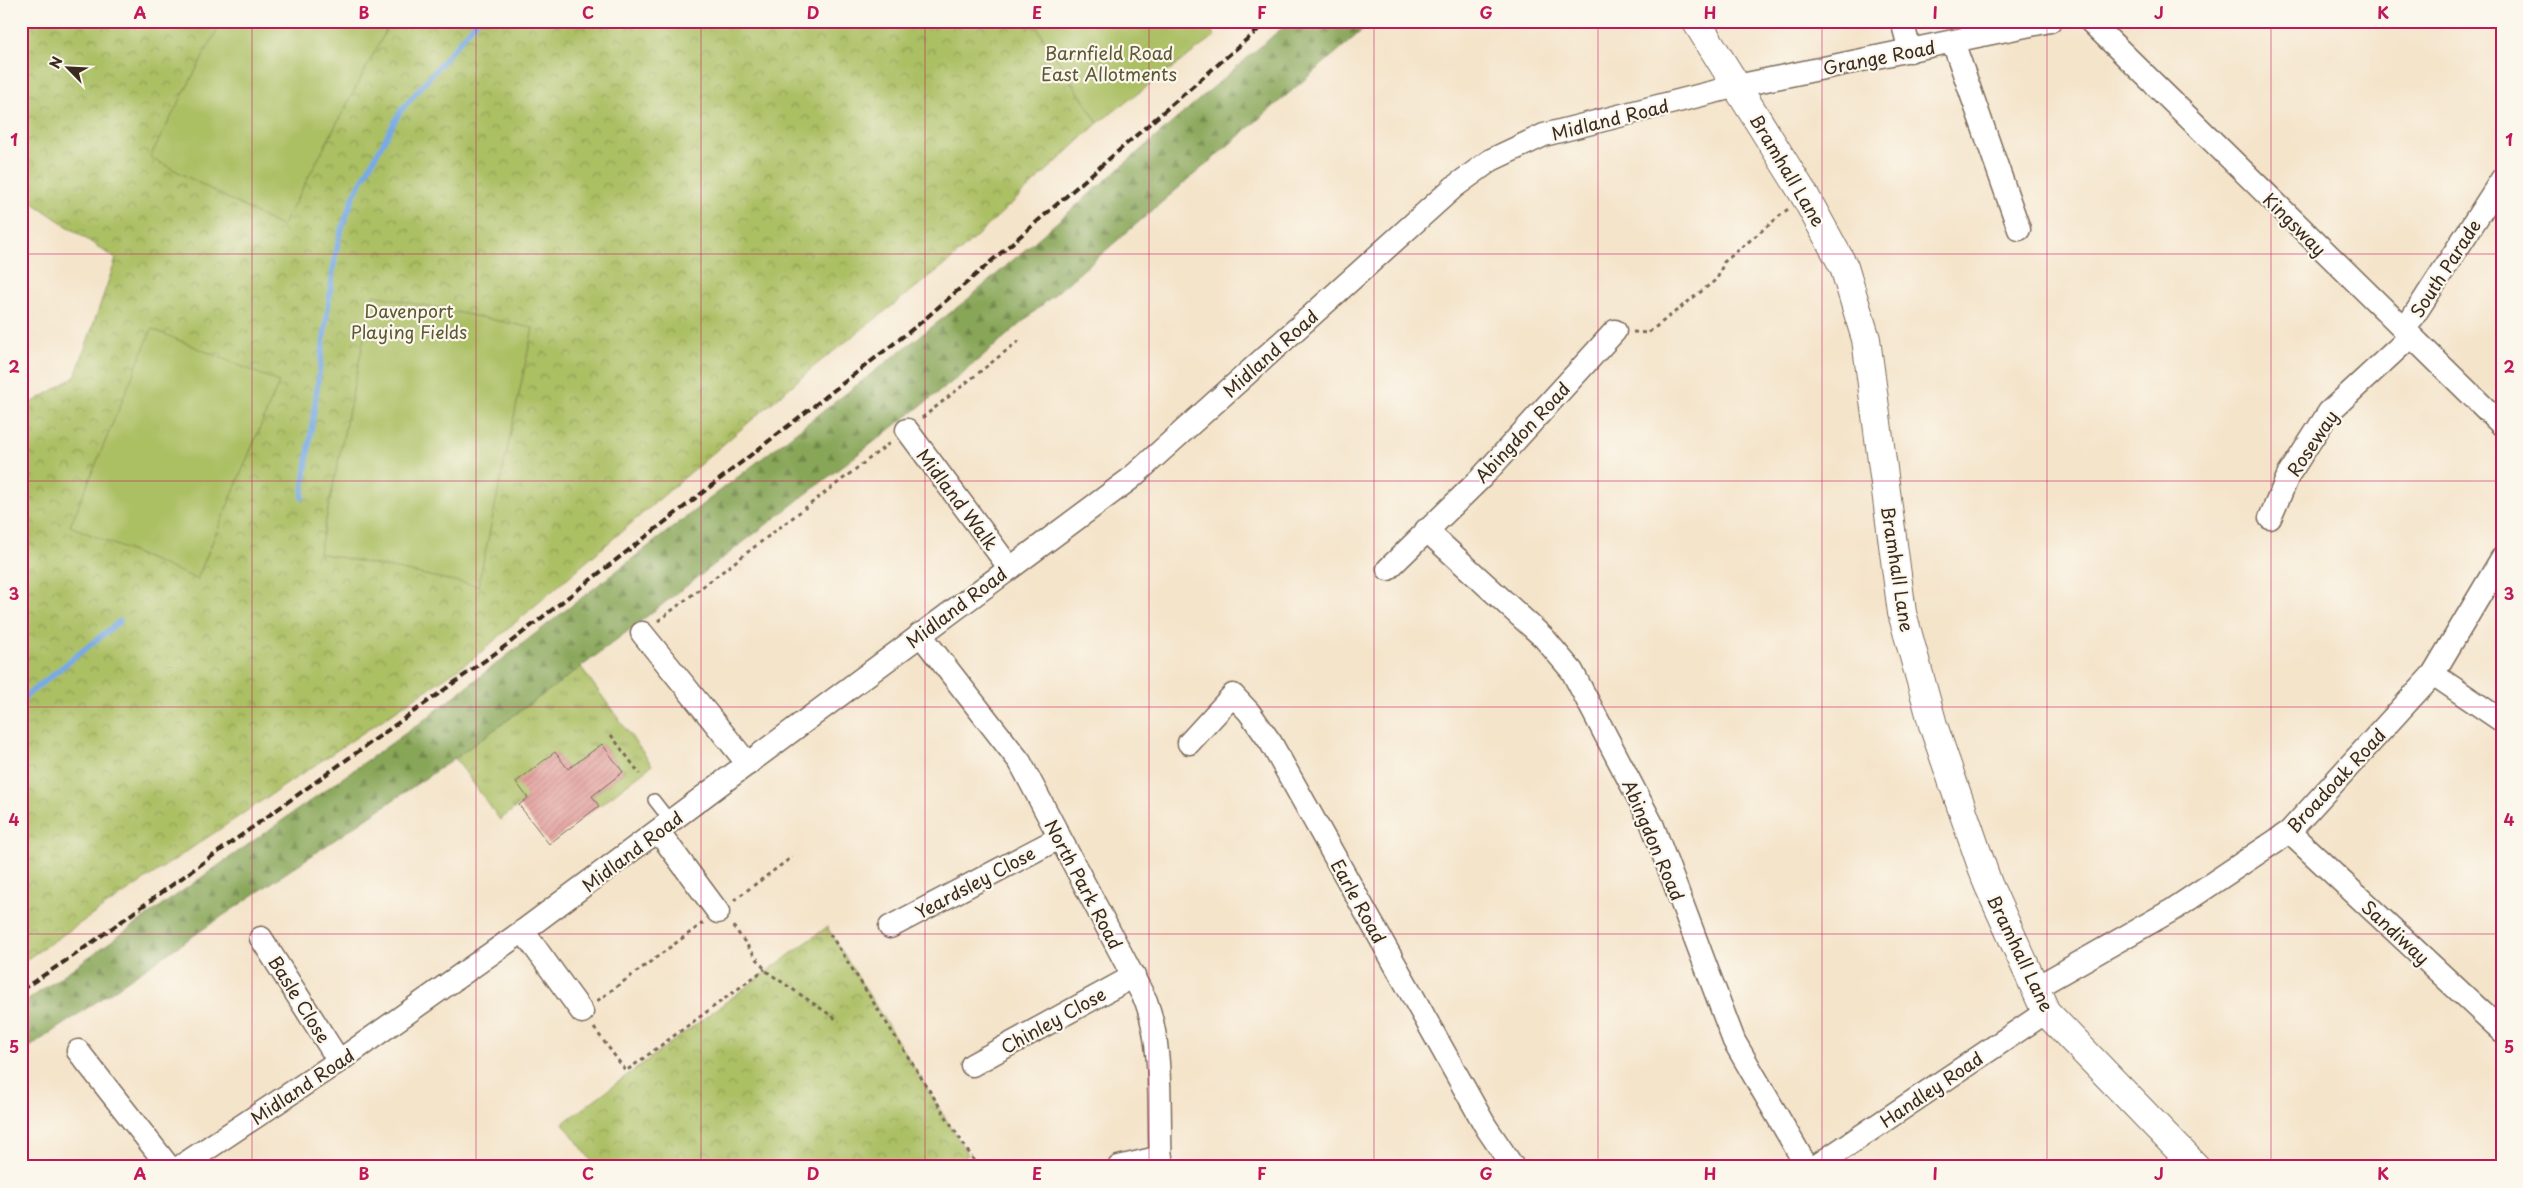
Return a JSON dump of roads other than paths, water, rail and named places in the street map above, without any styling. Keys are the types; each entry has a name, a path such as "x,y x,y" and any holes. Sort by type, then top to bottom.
{"main road":[{"name":"Bramhall Lane","path":"1696,21 1805,196 1844,267 1866,339 1902,613 1933,725 1988,884 2041,1000 2196,1167"}],"street":[{"path":"1902,21 1910,51"},
{"name":"Grange Road","path":"1737,86 2050,21"},
{"name":"Kingsway","path":"2090,21 2407,334 2502,425"},
{"path":"1953,42 2019,230"},
{"name":"Midland Road","path":"180,1167 339,1061 523,931 665,827 1009,567 1130,479 1454,187 1491,160 1544,135 1737,86"},
{"name":"South Parade","path":"2407,334 2502,179"},
{"name":"Abingdon Road","path":"1388,568 1481,478 1615,331"},
{"name":"Roseway","path":"2270,518 2289,474 2329,412 2407,334"},
{"name":"Midland Walk","path":"906,430 1009,567"},
{"name":"Abingdon Road","path":"1426,530 1544,638 1572,671 1652,824 1734,1041 1807,1167"},
{"name":"Broadoak Road","path":"2041,1000 2289,832 2432,674 2502,558"},
{"path":"642,633 748,764"},
{"name":"North Park Road","path":"920,634 1020,762 1134,976 1152,1018 1156,1040 1161,1162"},
{"path":"2432,674 2502,722"},
{"name":"Earle Road","path":"1189,743 1233,695 1249,712 1271,743 1486,1127 1513,1167"},
{"path":"665,827 719,911"},
{"name":"Sandiway","path":"2289,832 2502,1031"},
{"name":"Yeardsley Close","path":"890,927 1059,838"},
{"path":"523,931 582,1012"},
{"name":"Basle Close","path":"261,938 339,1061"},
{"name":"Chinley Close","path":"972,1065 1134,976"},
{"name":"Handley Road","path":"1815,1167 2041,1000"},
{"path":"78,1051 169,1167"},
{"path":"1119,1167 1161,1162"}],"lane":[{"path":"654,800 665,827"}],"waterway":[{"path":"302,498 335,257 340,234 354,195 400,112 477,21"},
{"path":"21,700 120,621"}],"railway":[{"path":"21,990 73,956 508,644 919,324 1268,21"}],"park label":[{"name":"Barnfield Road East Allotments","path":"1109,62"},
{"name":"Davenport Playing Fields","path":"409,320"}]}
